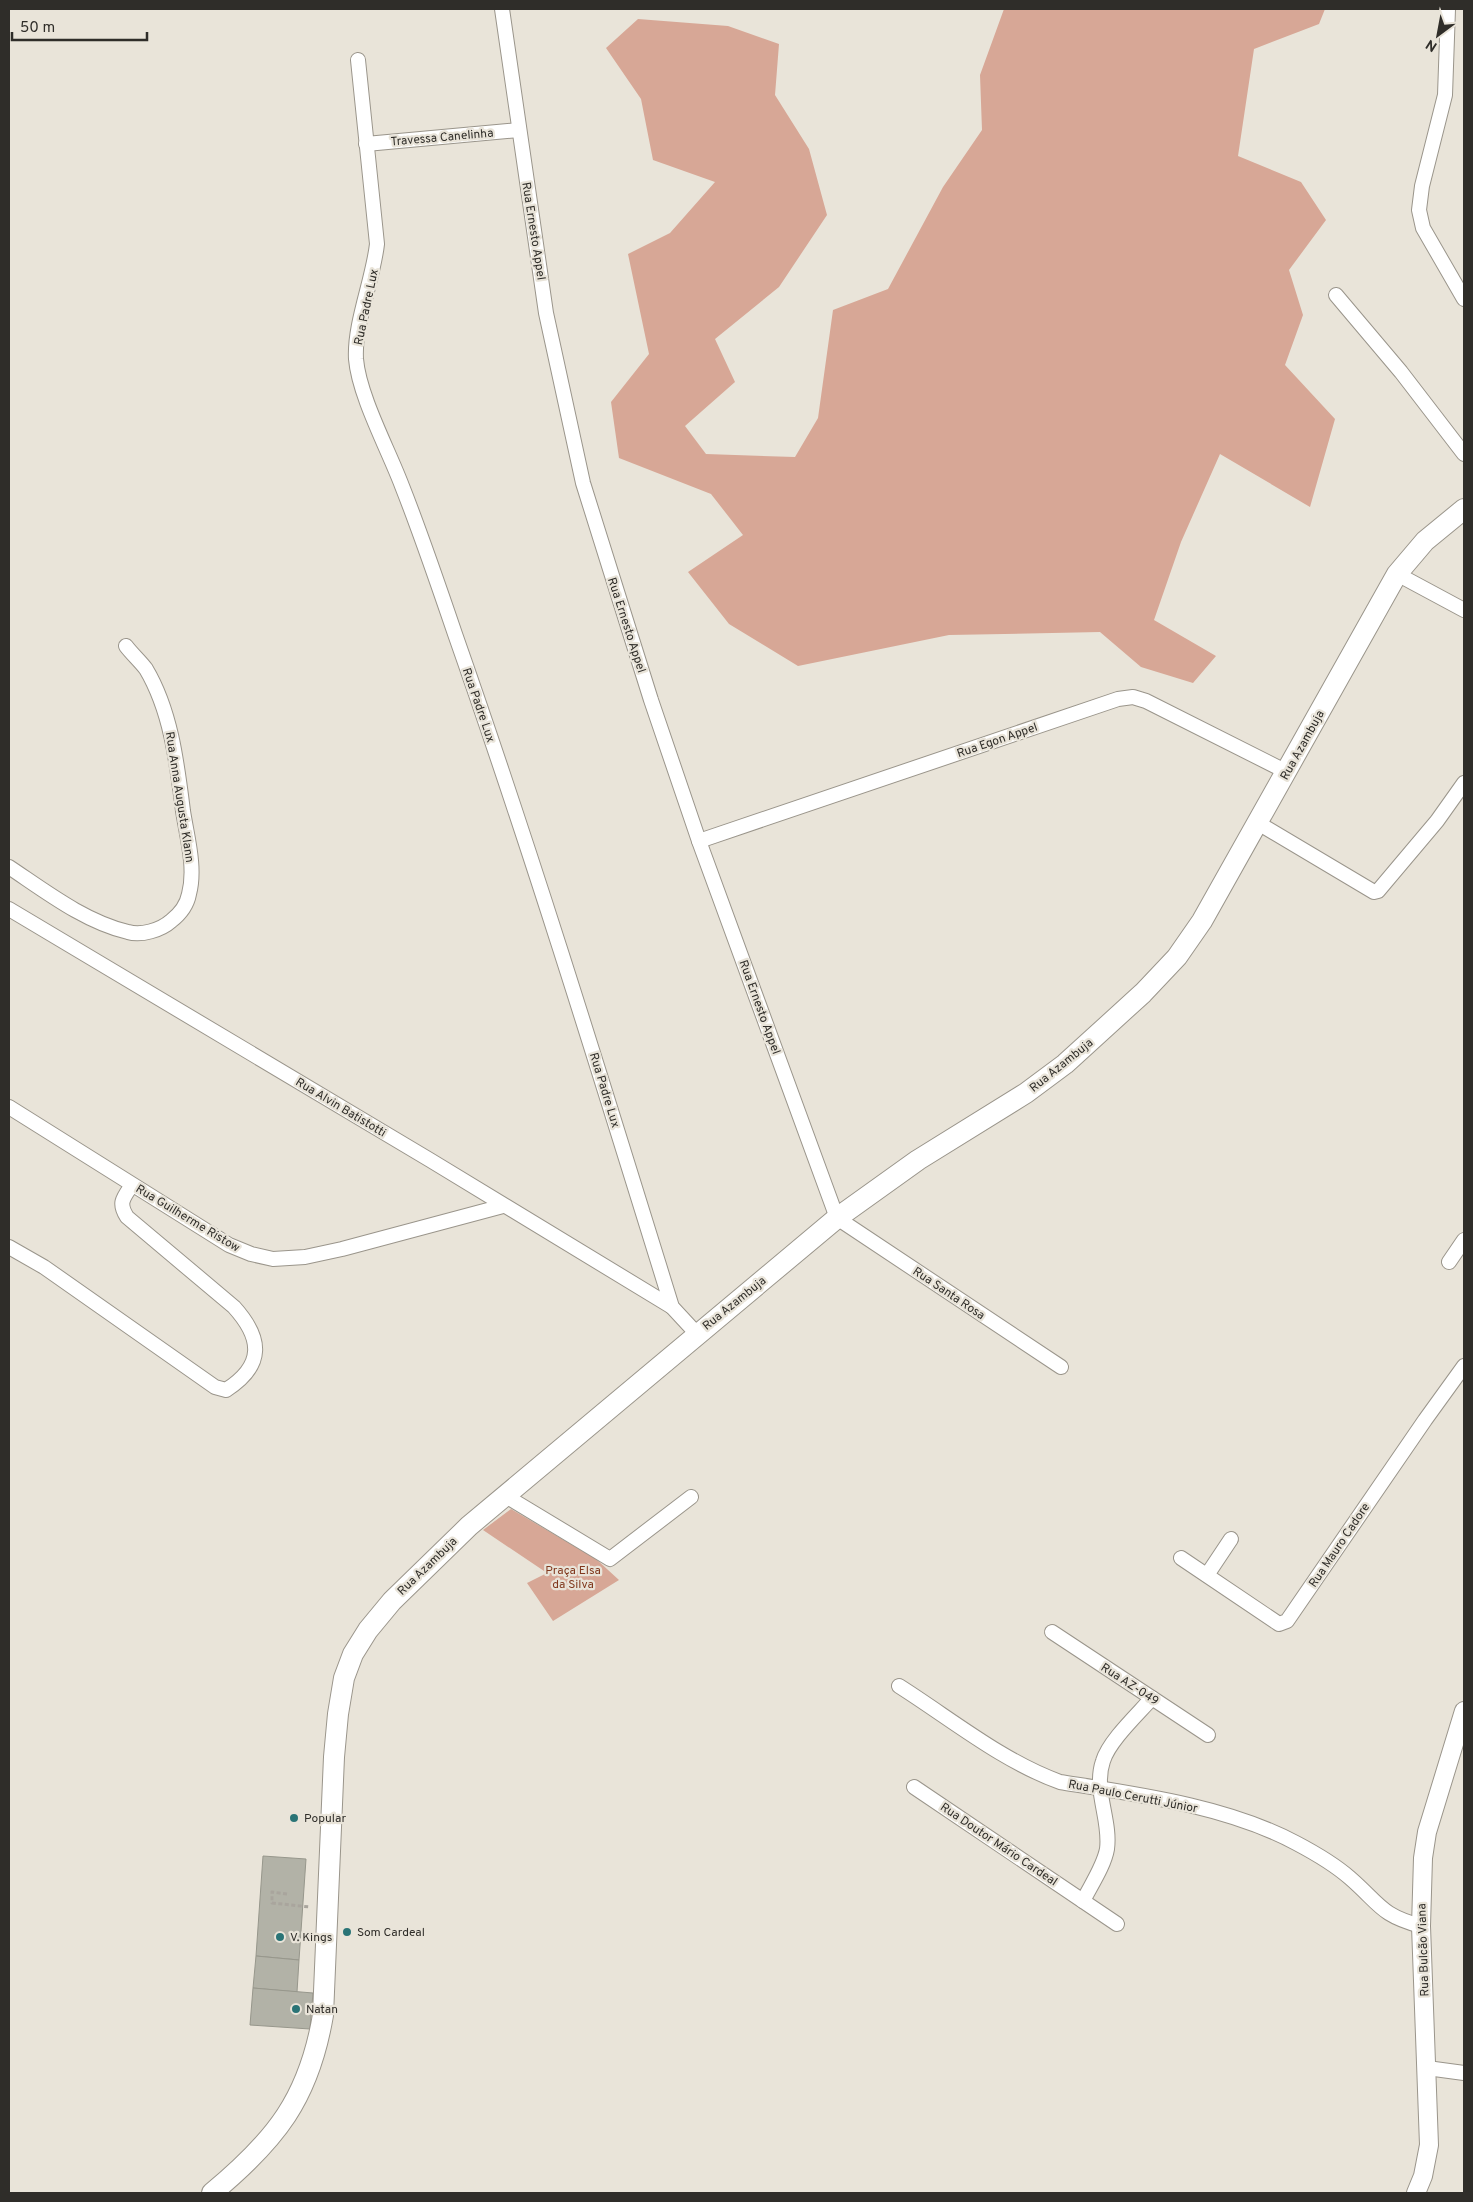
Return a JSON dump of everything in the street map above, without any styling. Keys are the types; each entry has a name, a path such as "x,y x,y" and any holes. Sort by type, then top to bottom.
{"main road":[{"name":"Rua Azambuja","path":"212,2193 254,2156 276,2132 306,2080 317,2049 323,2015 334,1757 344,1678 353,1654 368,1630 392,1601 433,1558 504,1496 837,1218 918,1160 1026,1093 1065,1064 1143,994 1177,957 1202,921 1397,574 1425,541 1464,509"}],"street":[{"name":"Rua Ernesto Appel","path":"502,9 546,313 583,483 651,700 699,841 837,1218"},
{"path":"1448,9 1445,96 1422,186 1419,210 1423,228 1464,299"},
{"name":"Rua Padre Lux","path":"358,60 377,244 375,263 361,321 356,359 361,382 403,488 453,627 556,932 672,1306 697,1334"},
{"name":"Travessa Canelinha","path":"366,144 519,130"},
{"path":"1336,295 1401,372 1464,454"},
{"path":"1397,574 1464,610"},
{"name":"Rua Anna Augusta Klann","path":"9,867 98,922 130,933 150,931 166,925 180,913 189,894 192,871 174,751 166,716 156,689 144,667 126,646"},
{"name":"Rua Egon Appel","path":"699,841 1118,699 1133,697 1146,701 1287,772"},
{"path":"1258,823 1374,892 1378,891 1437,821 1464,783"},
{"name":"Rua Alvin Batistotti","path":"9,909 672,1306"},
{"name":"Rua Guilherme Ristow","path":"9,1107 229,1245 251,1254 273,1259 305,1257 342,1249 504,1206"},
{"path":"9,1247 44,1267 215,1387 226,1390 234,1385 254,1362 257,1350 248,1322 234,1307 127,1217 121,1207 121,1200 132,1185"},
{"name":"Rua Santa Rosa","path":"837,1218 1060,1367"},
{"path":"1449,1262 1464,1240"},
{"name":"Rua Mauro Cadore","path":"1181,1558 1279,1624 1287,1621 1464,1366"},
{"path":"504,1496 610,1559 691,1497"},
{"path":"1207,1575 1231,1539"},
{"name":"Rua AZ-049","path":"1052,1632 1208,1735"},
{"name":"Rua Paulo Cerutti Júnior","path":"899,1686 1020,1764 1043,1776 1060,1782 1203,1809 1287,1838 1327,1860 1350,1878 1386,1914 1397,1920 1421,1926"},
{"path":"1083,1901 1107,1850 1100,1789 1100,1771 1109,1749 1152,1698"},
{"name":"Rua Bulcão Viana","path":"1416,2193 1423,2176 1429,2145 1421,1882 1428,1832 1464,1711"},
{"name":"Rua Doutor Mário Cardeal","path":"914,1787 1117,1924"},
{"path":"1427,2068 1464,2073"}],"path":[{"path":"287,1894 272,1892 272,1903 303,1906"}],"green space":[{"path":"1004,9 1325,9 1319,24 1254,49 1238,156 1301,182 1326,220 1289,270 1303,315 1285,365 1335,419 1310,507 1220,454 1181,542 1154,620 1216,656 1193,683 1141,667 1100,632 949,635 798,666 729,624 688,572 743,535 711,494 619,458 611,402 649,354 628,254 670,233 715,182 653,160 641,99 606,48 638,19 728,26 779,44 775,95 809,149 827,215 779,287 715,339 735,382 685,426 706,454 795,457 818,418 833,310 888,289 943,187 982,130 980,75"},
{"name":"Praça Elsa da Silva","path":"511,1509 596,1559 619,1580 553,1621 527,1583 547,1573 483,1530"}],"building":[{"path":"263,1856 306,1859 299,1960 256,1956"},
{"path":"256,1956 299,1960 297,1992 253,1988"},
{"path":"253,1988 313,1993 310,2029 250,2025"}],"place":[{"name":"Popular","path":"294,1818"},
{"name":"Som Cardeal","path":"347,1932"},
{"name":"V. Kings","path":"280,1937"},
{"name":"Natan","path":"296,2009"}]}
